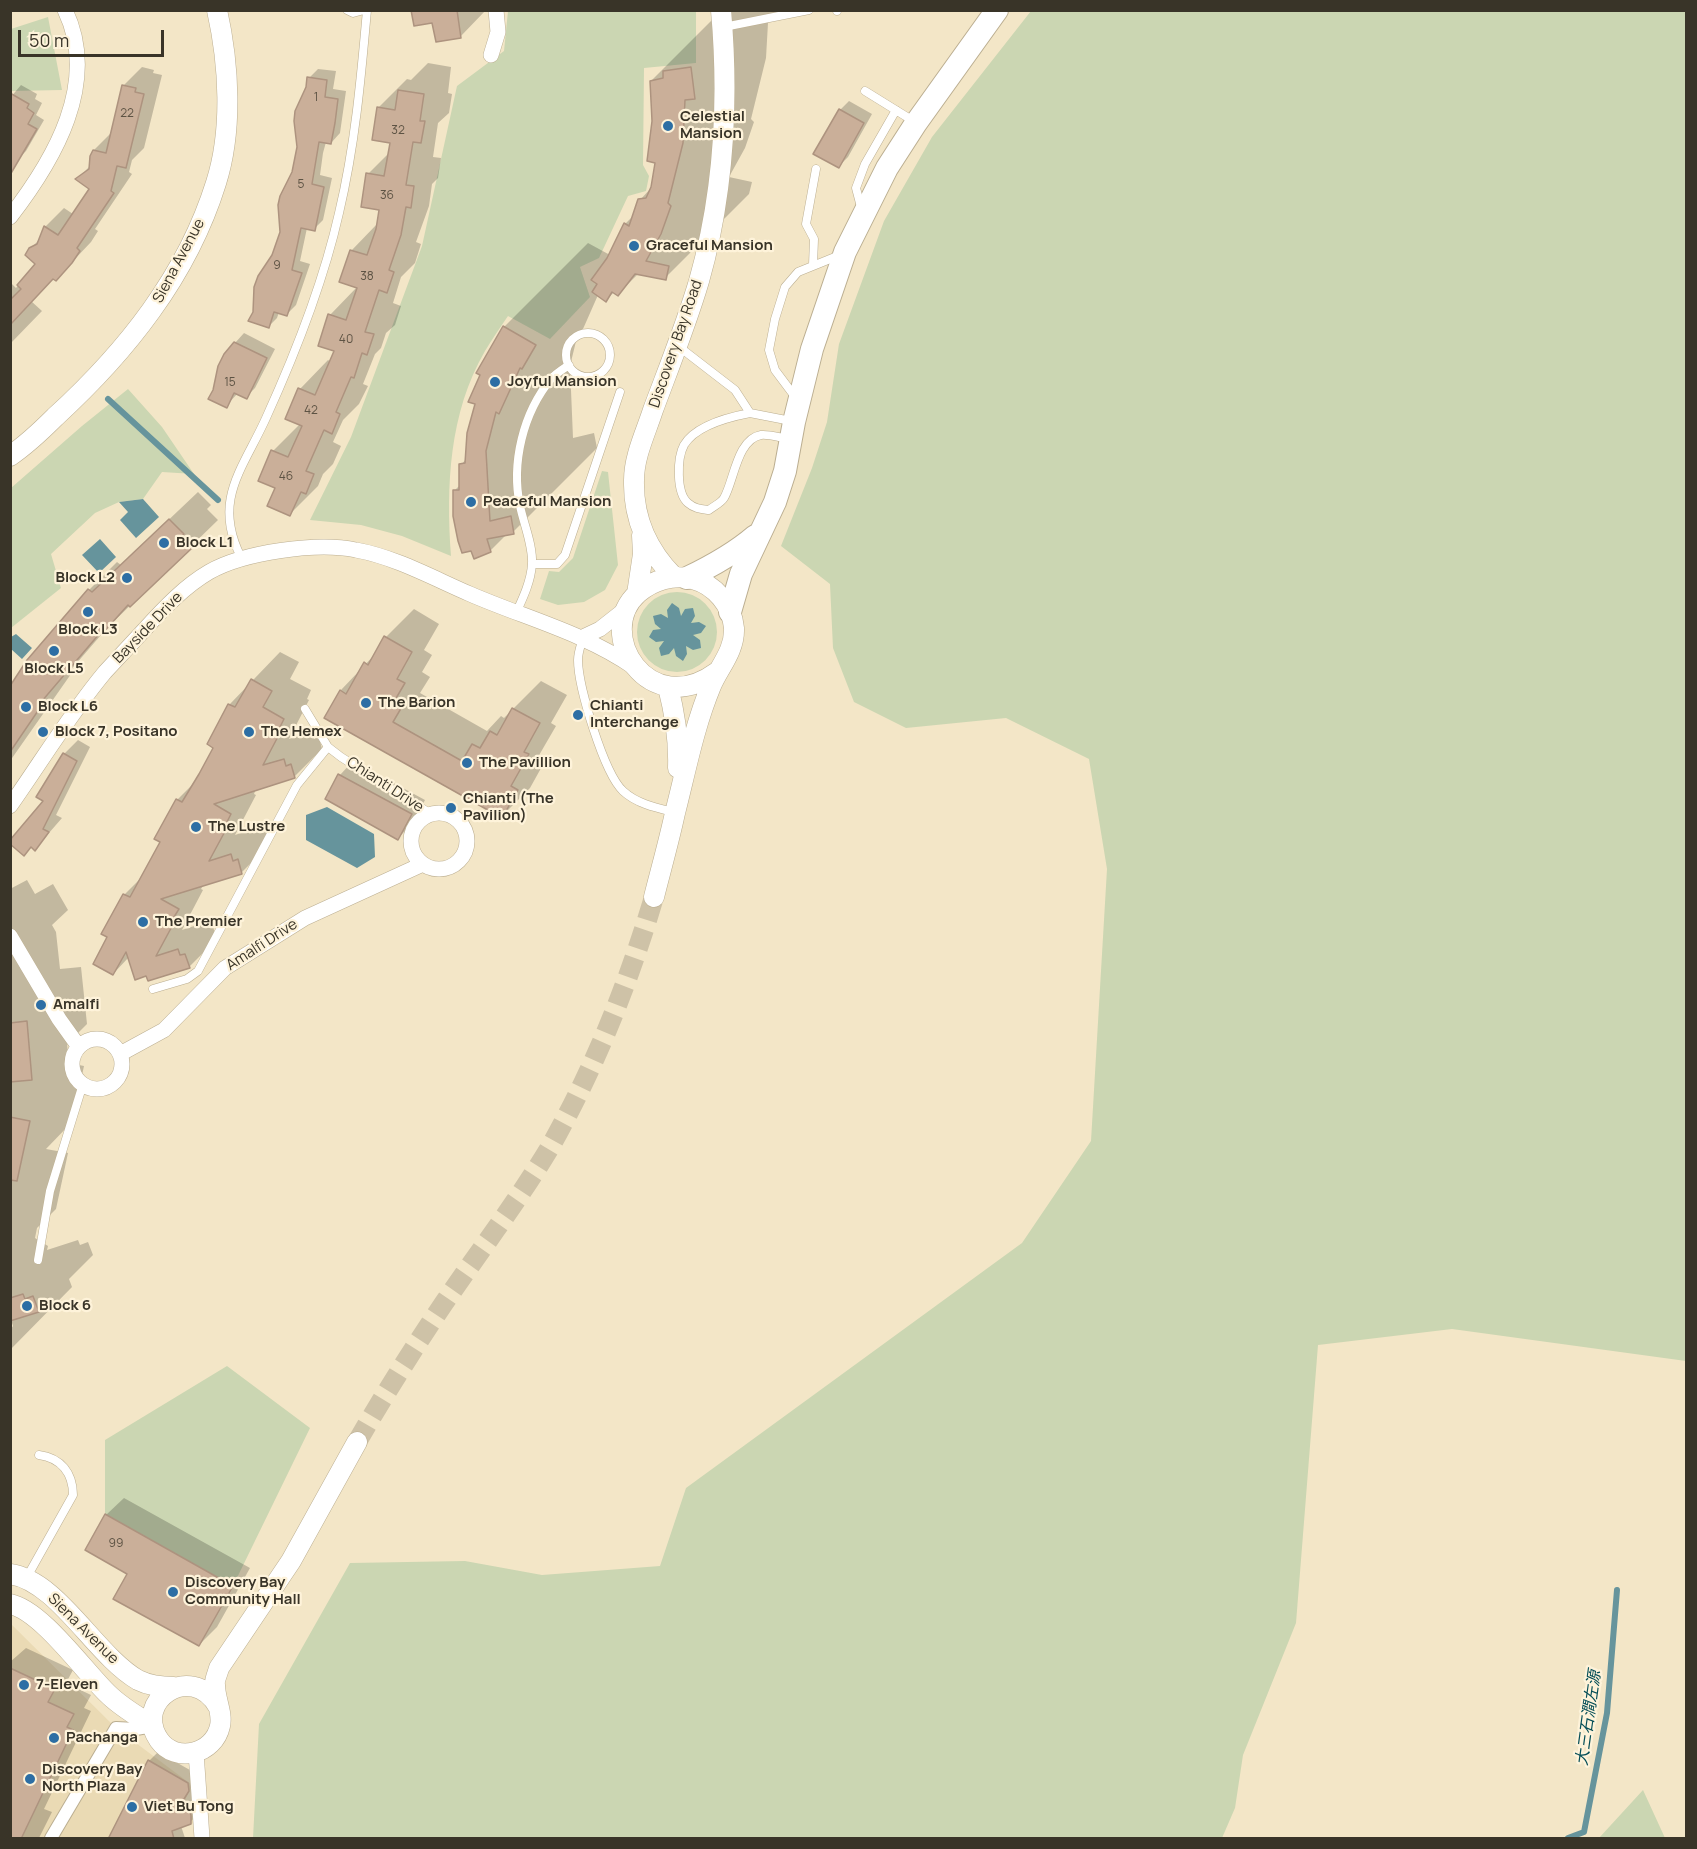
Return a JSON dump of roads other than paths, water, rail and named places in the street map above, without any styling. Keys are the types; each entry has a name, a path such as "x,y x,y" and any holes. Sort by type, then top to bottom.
{"main road":[{"path":"730,612 741,574 775,502 785,471 812,349 845,252 887,168 916,123 997,10"},
{"path":"681,577 714,566 759,533"}],"street":[{"path":"10,217 42,171 63,132 75,96 78,68 75,41 65,10"},
{"name":"Siena Avenue","path":"10,456 75,400 106,367 149,316 171,284 189,248 217,181 225,139 228,96 217,10"},
{"path":"491,55 498,32 496,10"},
{"name":"Discovery Bay Road","path":"632,601 643,554 642,533 635,509 634,478 640,448 699,281 721,170 725,111 722,19"},
{"name":"Discovery Bay Road","path":"642,533 662,566 681,577"},
{"name":"Bayside Drive","path":"10,806 104,674 171,601 209,572 241,557 301,549 354,549 383,557 516,613 583,637 637,670"},
{"path":"583,637 600,629 649,585 681,577 711,587 722,598 730,612 734,628 733,644 727,659 717,672 703,682 687,687 668,687 652,682 637,670 627,654 623,623 632,601"},
{"path":"654,897 696,728 717,672"},
{"path":"668,687 678,736 676,813"},
{"path":"423,864 412,850 411,841 417,825 431,814"},
{"name":"Amalfi Drive","path":"120,1054 164,1030 225,968 305,918 423,864 431,868 448,867 456,863 466,848 465,830 460,822 446,814 431,814"},
{"path":"10,936 59,1019 79,1047"},
{"path":"102,1039 116,1047 120,1054 121,1070 113,1083 98,1089 83,1084 73,1071 72,1062 79,1047 85,1042 102,1039"},
{"path":"219,1668 184,1687 164,1693 153,1714 153,1726 161,1743 184,1754 196,1752 216,1737 220,1725 214,1683 219,1668 291,1561 357,1442"},
{"name":"Siena Avenue","path":"18,1576 22,1595 40,1622 106,1693 127,1710 153,1726"},
{"name":"Siena Avenue","path":"18,1576 57,1602 116,1664 139,1680 155,1686 184,1687"},
{"name":"Siena Avenue","path":"10,1604 40,1622"},
{"path":"184,1687 208,1693 218,1706"},
{"path":"51,1839 116,1728 136,1730 153,1726"},
{"path":"196,1752 202,1839"}],"lane":[{"path":"241,557 232,537 228,515 232,486 287,372 308,320 339,213 350,158 358,103 366,10 353,13 347,10"},
{"path":"722,19 809,10"},
{"path":"865,91 916,123"},
{"path":"862,215 856,188 865,164 896,110"},
{"path":"813,265 814,238 806,224 816,169"},
{"path":"795,421 769,350 775,319 785,287 798,272 845,252"},
{"path":"588,333 596,334 606,342 610,356 605,369 599,374 586,377 573,371 569,365 567,350 575,338 588,333"},
{"path":"677,345 735,390 750,413"},
{"path":"516,613 529,581 532,564 516,481 518,455 525,426 537,398 552,377 569,365"},
{"path":"532,564 557,564 565,555 620,392"},
{"path":"750,413 795,421 760,435 746,444 723,500 709,510 697,509 686,501 679,485 679,465 685,445 701,430 725,418 750,413"},
{"path":"583,637 578,662 586,700 599,745 614,779 622,790 637,801 676,813"},
{"path":"153,990 187,979 198,971 297,785 328,747 305,709"},
{"name":"Chianti Drive","path":"328,747 340,757 431,814"},
{"path":"38,1260 50,1191 83,1084"},
{"path":"18,1576 73,1495 72,1481 64,1466 49,1456 39,1455"}],"water":[{"path":"143,499 159,517 136,538 120,520 128,512 119,502"},
{"path":"100,539 116,557 99,573 82,555"},
{"path":"672,603 679,608 681,616 685,609 693,608 695,616 691,623 699,622 706,626 701,633 693,635 700,640 701,648 693,650 686,646 687,654 683,661 676,656 674,648 669,654 661,656 659,648 664,641 656,642 649,637 653,630 661,629 655,624 653,616 661,614 668,618 667,610"},
{"path":"16,634 32,648 22,659 11,649 11,637"},
{"path":"327,807 374,834 375,857 357,868 306,840 306,815"}],"waterway":[{"path":"108,399 218,500"},
{"name":"大三石澗左源","path":"1568,1838 1584,1832 1607,1713 1617,1590"}],"tunnel":[{"path":"357,1442 421,1338 549,1149 581,1088 609,1026 654,897"}],"place":[{"name":"Celestial Mansion","path":"668,126"},
{"name":"Graceful Mansion","path":"634,246"},
{"name":"Joyful Mansion","path":"495,382"},
{"name":"Peaceful Mansion","path":"471,502"},
{"name":"Block L1","path":"164,543"},
{"name":"Block L2","path":"127,578"},
{"name":"Block L3","path":"88,612"},
{"name":"Block L5","path":"54,651"},
{"name":"The Barion","path":"366,703"},
{"name":"Block L6","path":"26,707"},
{"name":"Chianti Interchange","path":"578,715"},
{"name":"Block 7, Positano","path":"43,732"},
{"name":"The Hemex","path":"249,732"},
{"name":"The Pavillion","path":"467,763"},
{"name":"Chianti (The Pavilion)","path":"451,808"},
{"name":"The Lustre","path":"196,827"},
{"name":"The Premier","path":"143,922"},
{"name":"Amalfi","path":"41,1005"},
{"name":"Block 6","path":"27,1306"},
{"name":"Discovery Bay Community Hall","path":"173,1592"},
{"name":"7-Eleven","path":"24,1685"},
{"name":"Pachanga","path":"54,1738"},
{"name":"Discovery Bay North Plaza","path":"30,1779"},
{"name":"Viet Bu Tong","path":"132,1807"}]}
